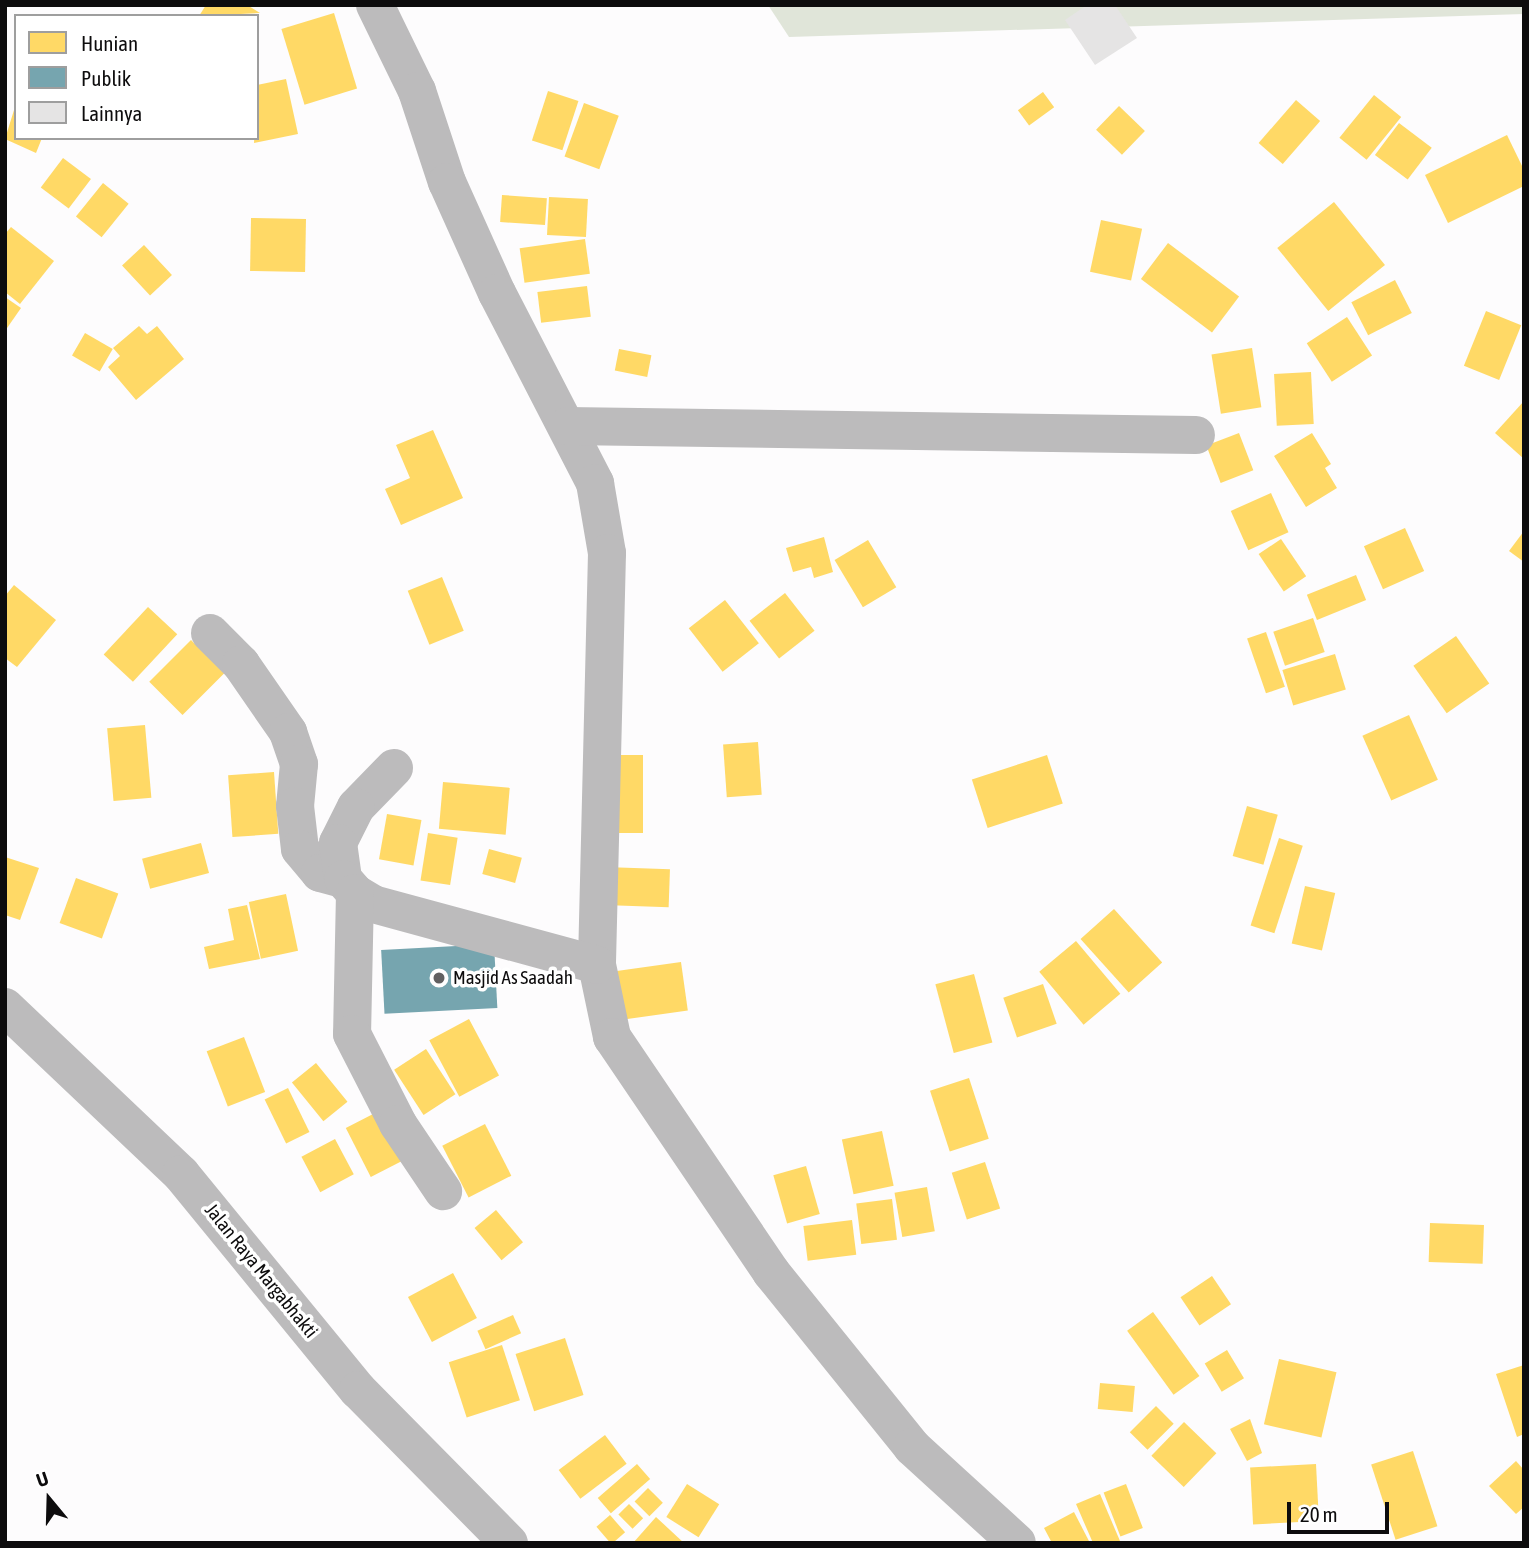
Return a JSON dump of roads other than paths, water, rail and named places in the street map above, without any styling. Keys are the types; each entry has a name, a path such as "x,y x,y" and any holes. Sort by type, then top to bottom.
{"street":[{"path":"376,5 417,91 447,182 497,293 595,483 607,554 597,965 612,1037 771,1272 912,1447 1017,1543"},
{"path":"567,426 1196,435"},
{"path":"210,633 241,664 288,732 299,764 295,806 300,849 320,873 349,886 373,904 597,965"},
{"path":"394,768 343,827 338,844 349,886 352,1034 398,1124 443,1191"},
{"name":"Jalan Raya Margabhakti","path":"5,1007 181,1174 358,1390 509,1543"}],"place":[{"name":"Masjid As Saadah","path":"439,978"}]}
